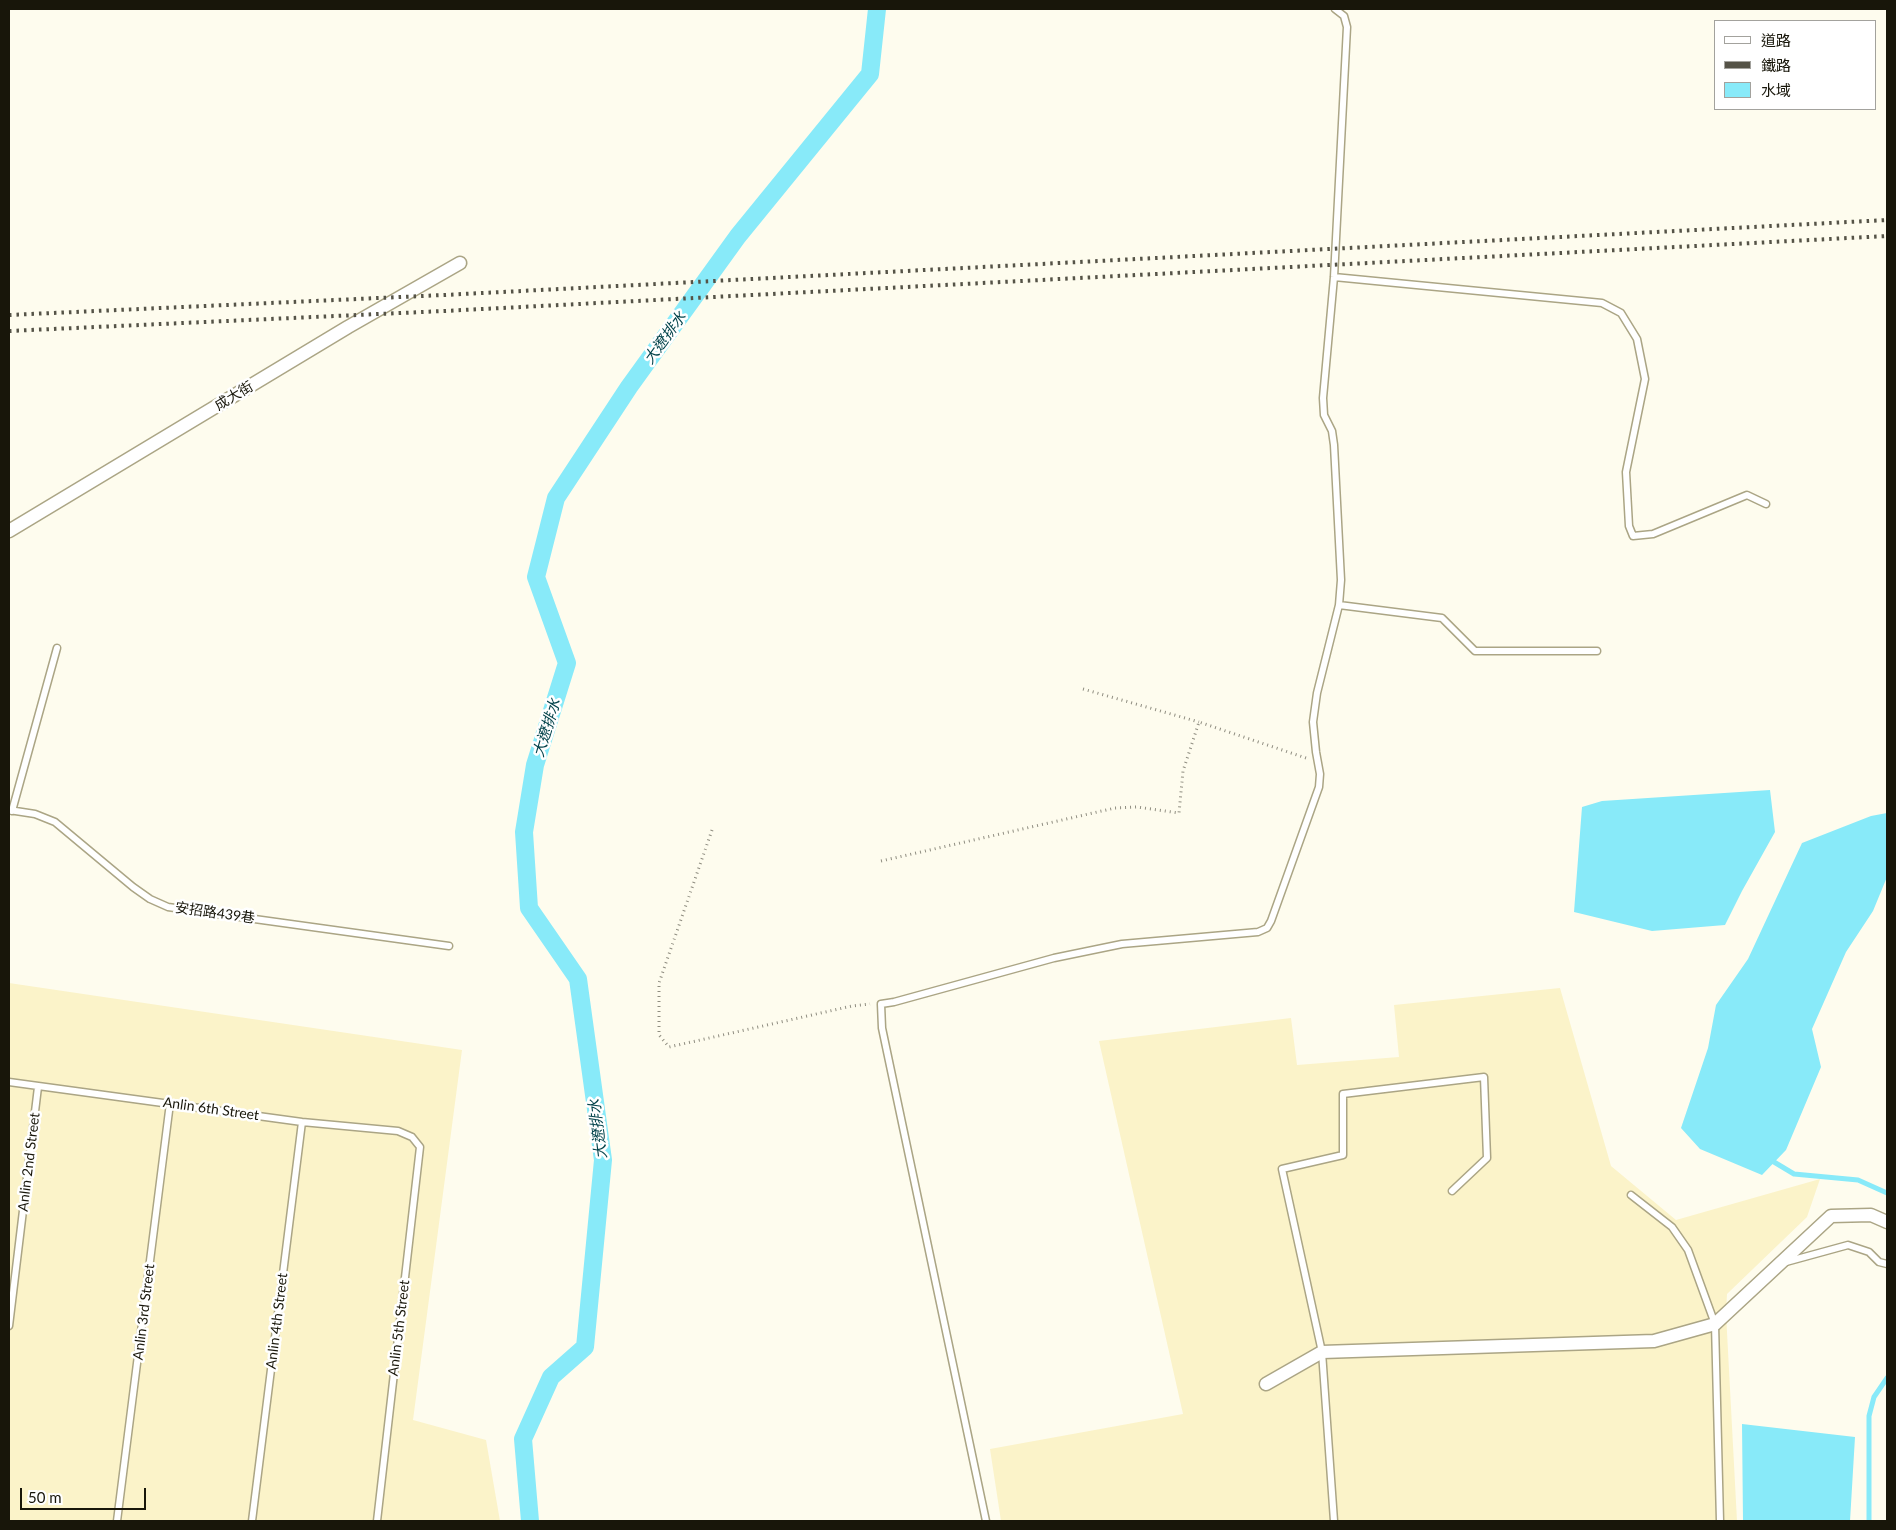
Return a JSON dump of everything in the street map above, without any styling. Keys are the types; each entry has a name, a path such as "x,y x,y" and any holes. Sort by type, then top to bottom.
{"street":[{"name":"成大街","path":"9,531 348,327 460,263"},
{"path":"1266,1384 1322,1352 1654,1341 1716,1324 1831,1216 1871,1215 1887,1222"}],"lane":[{"path":"986,1521 882,1028 881,1004 1054,958 1122,944 1258,932 1267,928 1271,921 1320,787 1313,722 1317,693 1339,605 1341,580 1334,445 1332,431 1324,415 1334,277 1347,27 1344,16 1335,9"},
{"path":"1334,277 1602,303 1621,312 1636,339 1644,379 1626,472 1629,526 1633,536 1653,534 1747,496 1766,504"},
{"path":"1339,605 1442,618 1475,651 1597,651"},
{"path":"10,811 57,648"},
{"name":"安招路439巷","path":"10,811 34,814 55,822 133,887 150,899 168,907 450,946"},
{"path":"1334,1521 1322,1352 1282,1169 1343,1155 1343,1094 1484,1077 1487,1158 1452,1191"},
{"name":"Anlin 6th Street","path":"9,1082 302,1122 398,1131 412,1137"},
{"name":"Anlin 2nd Street","path":"9,1326 38,1087"},
{"name":"Anlin 3rd Street","path":"117,1521 170,1104"},
{"name":"Anlin 4th Street","path":"252,1521 302,1122"},
{"name":"Anlin 5th Street","path":"377,1521 420,1147 412,1137"},
{"path":"1631,1194 1672,1227 1688,1250 1716,1324 1720,1521"},
{"path":"1780,1263 1848,1245 1869,1252 1879,1262 1887,1264"}],"path":[{"path":"1083,689 1199,722 1318,762"},
{"path":"881,862 1115,808 1137,807 1180,813 1182,771 1199,722"},
{"path":"712,830 659,983 660,1035 669,1047 852,1006 881,1004"}],"shaded area":[{"path":"9,983 462,1050 413,1420 486,1440 500,1521 9,1521"},
{"path":"1560,988 1611,1166 1676,1220 1820,1179 1807,1217 1727,1294 1726,1313 1737,1521 1001,1521 990,1449 1183,1414 1099,1041 1291,1018 1297,1065 1399,1057 1394,1005"}],"water":[{"path":"1770,790 1775,832 1725,925 1652,931 1574,912 1582,807 1602,801"},
{"path":"1887,813 1887,877 1873,911 1846,952 1812,1029 1821,1067 1786,1150 1762,1175 1700,1149 1681,1128 1708,1048 1716,1005 1748,959 1802,843 1871,816"},
{"path":"1742,1424 1855,1437 1850,1521 1743,1521"}],"waterway":[{"name":"大遼排水","path":"530,1521 523,1439 551,1377 585,1347 603,1160 578,979 529,908 524,832 535,765 567,663 536,577 556,498 629,387 738,236 870,74 877,9"},
{"path":"1774,1162 1794,1174 1858,1180 1887,1193"},
{"path":"1869,1521 1869,1416 1874,1397 1887,1378"}],"railway":[{"path":"9,315 444,295 1887,220"},
{"path":"9,331 444,311 1887,236"}]}
